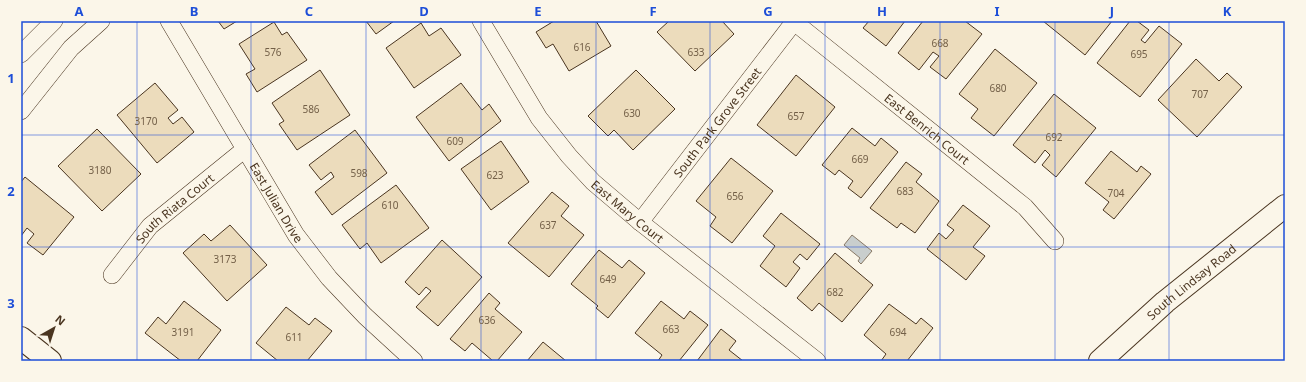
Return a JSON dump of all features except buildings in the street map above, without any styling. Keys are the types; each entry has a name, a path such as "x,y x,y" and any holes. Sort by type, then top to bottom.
{"main road":[{"name":"South Lindsay Road","path":"1100,361 1165,302 1285,206"},
{"path":"21,338 50,361"}],"street":[{"path":"21,54 54,21"},
{"path":"21,111 72,48 100,21"},
{"name":"East Julian Drive","path":"169,21 296,234 329,278 365,316 414,361"},
{"name":"East Mary Court","path":"481,21 539,118 569,156 593,182 640,222 817,361"},
{"name":"South Park Grove Street","path":"640,222 794,22"},
{"name":"East Benrich Court","path":"794,22 1025,207 1055,240"},
{"name":"South Riata Court","path":"112,276 150,226 245,150"}],"shaded area":[{"path":"852,235 872,251 861,264 858,261 860,258 844,245"}]}
